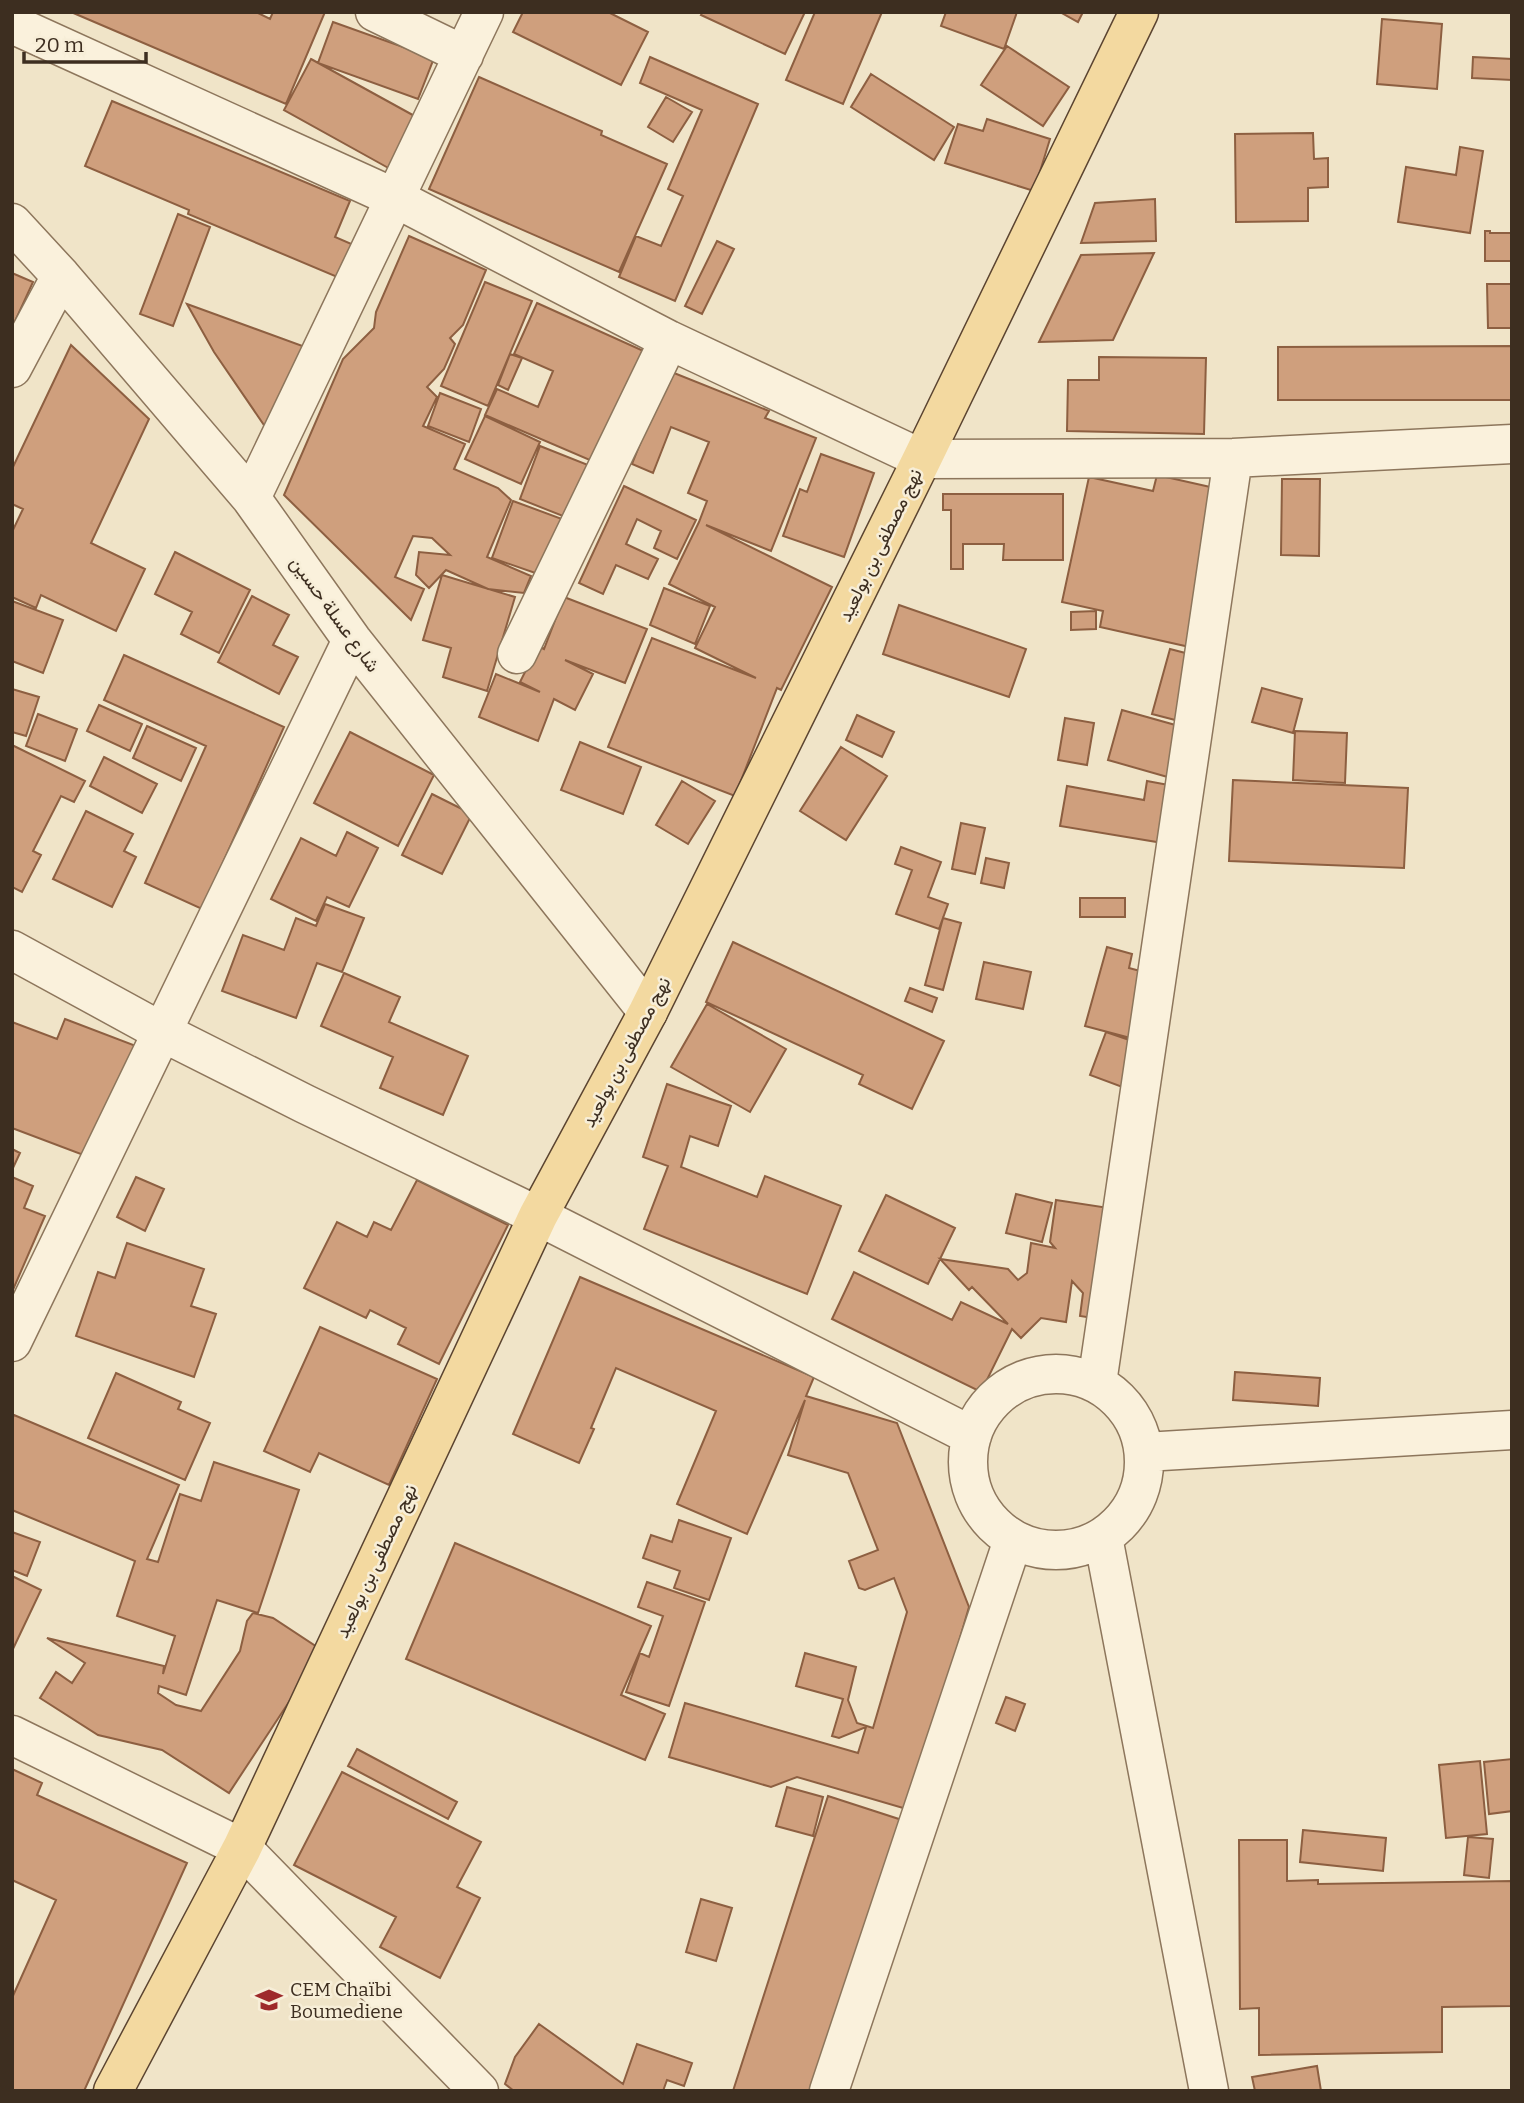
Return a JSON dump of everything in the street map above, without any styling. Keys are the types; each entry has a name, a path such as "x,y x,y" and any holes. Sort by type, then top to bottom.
{"main road":[{"name":"نهج مصطفى بن بولعيد","path":"113,2091 242,1848 538,1216 648,1012 922,459 1139,12"}],"street":[{"path":"375,12 464,55"},
{"path":"251,498 397,199 484,12"},
{"path":"12,24 397,199 669,340 922,459 1233,458 1512,444"},
{"name":"شارع عسلة حسين","path":"12,223 61,276 251,498 352,640 648,1012"},
{"path":"12,368 61,276"},
{"path":"517,654 669,340"},
{"path":"1097,1383 1233,458"},
{"path":"12,1342 352,640"},
{"path":"12,950 162,1032 538,1216 881,1390 970,1451"},
{"path":"1067,1374 1097,1383 1118,1398 1136,1423 1144,1452 1141,1489 1126,1517 1103,1537 1073,1549 1042,1550 1013,1540 991,1523 975,1497 970,1451 985,1410 1007,1388 1035,1376 1067,1374"},
{"path":"1144,1452 1512,1430"},
{"path":"1103,1537 1209,2091"},
{"path":"829,2091 1013,1540"},
{"path":"12,1735 242,1848 480,2091"}],"building":[{"path":"71,12 256,12 270,19 273,12 325,12 286,104"},
{"path":"523,12 608,12 648,32 621,85 513,32"},
{"path":"703,12 805,12 785,54 701,15"},
{"path":"815,12 882,12 843,104 786,80"},
{"path":"946,12 1017,12 1004,49 941,26"},
{"path":"1060,12 1083,12 1078,22"},
{"path":"1382,19 1442,24 1437,89 1377,84"},
{"path":"333,22 434,58 418,99 318,63"},
{"path":"1007,46 1069,87 1043,126 981,85"},
{"path":"650,57 758,104 675,301 619,277 636,236 661,246 683,196 668,189 702,110 640,83"},
{"path":"1473,57 1512,59 1512,80 1472,78"},
{"path":"311,59 420,119 392,170 284,110"},
{"path":"871,74 954,127 934,160 851,107"},
{"path":"479,77 602,131 601,135 667,164 619,272 429,189"},
{"path":"666,97 692,112 673,142 648,127"},
{"path":"112,101 350,201 335,237 356,246 342,279 188,214 189,210 85,166"},
{"path":"987,119 1050,139 1034,191 945,163 958,124 983,131"},
{"path":"1313,133 1314,159 1328,158 1328,187 1308,188 1308,221 1236,222 1235,134"},
{"path":"1460,147 1483,151 1470,233 1398,222 1406,167 1456,175"},
{"path":"1155,199 1156,241 1081,243 1095,203"},
{"path":"178,214 210,227 173,326 140,314"},
{"path":"1485,231 1512,233 1512,261 1485,261"},
{"path":"409,236 486,270 463,325 450,338 455,344 444,369 427,387 437,397 423,426 465,444 454,469 498,488 511,500 487,557 531,576 524,593 488,589 446,570 429,588 416,575 419,552 450,555 432,538 413,536 395,577 424,589 411,620 284,495 343,359 374,328 376,312"},
{"path":"717,241 734,249 702,314 685,306"},
{"path":"1154,253 1113,340 1039,342 1081,255"},
{"path":"12,273 33,282 12,328"},
{"path":"485,282 532,301 488,406 441,386"},
{"path":"1487,284 1512,284 1512,328 1488,328"},
{"path":"537,303 648,353 599,464 485,415 497,389 538,407 553,371 514,354"},
{"path":"187,304 308,348 266,428 214,352"},
{"path":"71,345 149,419 91,543 145,569 116,631 41,595 36,608 12,597 12,532 23,509 12,504 12,469"},
{"path":"1512,346 1512,400 1278,400 1278,347"},
{"path":"510,354 522,358 508,390 498,385"},
{"path":"1099,357 1206,358 1204,434 1067,431 1068,380 1099,380"},
{"path":"669,371 769,411 765,418 816,438 771,551 706,525 832,587 781,690 777,688 735,796 608,747 652,638 756,678 695,648 715,607 669,584 707,501 688,493 709,442 671,427 653,473 632,464"},
{"path":"440,393 481,409 469,442 428,426"},
{"path":"485,416 540,442 521,484 465,459"},
{"path":"540,446 588,465 568,518 520,499"},
{"path":"821,454 874,473 844,557 783,536 800,489 807,492"},
{"path":"1157,475 1237,493 1203,650 1100,627 1103,611 1062,602 1089,477 1153,491"},
{"path":"1282,479 1320,479 1319,556 1281,555"},
{"path":"624,486 696,520 677,559 654,548 661,531 637,519 626,544 658,559 648,579 616,565 603,594 579,583"},
{"path":"943,494 1063,494 1063,560 1003,560 1004,544 963,544 963,569 951,569 951,510 943,510"},
{"path":"513,501 562,519 541,575 492,558"},
{"path":"175,552 250,590 219,653 181,634 192,612 155,594"},
{"path":"442,575 515,597 487,691 443,677 451,648 423,640"},
{"path":"664,588 710,606 695,644 650,625"},
{"path":"252,596 289,615 273,645 298,657 279,694 218,662"},
{"path":"564,597 647,629 625,683 565,660 593,674 575,710 554,699 538,741 479,717 496,674 540,692 520,682 538,646 544,649"},
{"path":"12,601 63,620 43,673 12,661"},
{"path":"899,605 1026,649 1009,697 883,654"},
{"path":"1096,611 1096,629 1071,630 1071,612"},
{"path":"1170,649 1197,656 1179,721 1152,714"},
{"path":"124,655 284,727 202,909 145,883 206,746 104,700"},
{"path":"1262,688 1302,699 1293,733 1252,722"},
{"path":"12,689 39,697 26,736 12,732"},
{"path":"99,705 142,724 130,751 87,731"},
{"path":"1122,710 1186,728 1171,778 1108,760"},
{"path":"38,714 77,729 65,761 26,746"},
{"path":"857,715 894,732 882,757 846,740"},
{"path":"1065,718 1094,723 1087,765 1058,760"},
{"path":"147,726 196,748 181,781 133,758"},
{"path":"1295,731 1347,733 1345,783 1293,780"},
{"path":"350,732 434,775 398,846 314,803"},
{"path":"580,742 641,767 623,814 561,790"},
{"path":"12,745 85,781 74,802 61,796 33,851 41,855 22,892 12,887"},
{"path":"841,747 887,776 846,840 800,811"},
{"path":"104,757 157,784 142,813 90,786"},
{"path":"1233,780 1408,788 1404,868 1229,861"},
{"path":"682,781 715,801 688,844 656,825"},
{"path":"1147,781 1185,788 1175,845 1060,826 1067,786 1144,800"},
{"path":"432,794 472,814 442,874 402,855"},
{"path":"86,811 133,834 124,851 136,857 112,907 53,879"},
{"path":"961,823 985,828 975,874 952,869"},
{"path":"347,832 378,848 349,907 327,897 316,921 271,899 301,838 336,856"},
{"path":"901,847 941,862 928,897 948,904 939,929 896,914 912,870 895,864"},
{"path":"986,858 1009,863 1004,888 981,883"},
{"path":"1080,898 1125,898 1125,917 1080,917"},
{"path":"325,904 364,918 342,972 317,963 296,1018 222,991 243,935 284,950 296,918 316,926"},
{"path":"943,918 961,923 943,990 925,985"},
{"path":"733,942 944,1041 912,1109 859,1084 863,1075 706,1002"},
{"path":"1107,947 1132,954 1129,968 1155,975 1138,1040 1085,1026"},
{"path":"984,962 1031,972 1023,1009 976,999"},
{"path":"344,973 400,997 389,1022 468,1056 443,1115 380,1088 393,1057 321,1026"},
{"path":"910,988 937,998 932,1012 905,1001"},
{"path":"707,1004 786,1049 750,1112 671,1067"},
{"path":"65,1019 136,1046 94,1159 12,1128 12,1022 57,1039"},
{"path":"1106,1032 1141,1044 1125,1088 1090,1075"},
{"path":"667,1084 731,1106 718,1146 690,1136 681,1167 757,1197 765,1176 841,1206 807,1294 644,1229 668,1166 643,1157"},
{"path":"12,1149 20,1153 12,1170"},
{"path":"12,1177 33,1186 24,1208 45,1216 12,1292"},
{"path":"136,1177 164,1189 145,1231 117,1217"},
{"path":"417,1180 508,1225 439,1364 398,1344 406,1328 370,1310 366,1318 304,1288 337,1222 367,1237 374,1222 391,1230"},
{"path":"1016,1194 1052,1203 1042,1242 1006,1233"},
{"path":"886,1195 955,1228 928,1284 859,1251"},
{"path":"1056,1200 1122,1210 1106,1320 1080,1316 1083,1293 1072,1281 1066,1322 1041,1318 1021,1338 1012,1329 981,1392 832,1319 854,1272 952,1320 961,1302 1008,1324 972,1287 969,1290 940,1259 1008,1269 1018,1280 1027,1273 1031,1243 1055,1248 1050,1242"},
{"path":"127,1243 204,1269 191,1306 216,1314 194,1377 76,1336 98,1272 115,1278"},
{"path":"580,1277 814,1377 806,1396 897,1423 969,1607 910,1810 797,1777 771,1787 669,1757 685,1703 858,1753 866,1727 839,1738 832,1736 843,1699 796,1686 805,1653 856,1667 848,1700 857,1723 873,1728 907,1612 894,1578 865,1590 859,1588 849,1561 878,1550 848,1473 788,1455 805,1400 747,1534 677,1504 716,1411 616,1368 579,1463 513,1434"},
{"path":"320,1327 437,1379 389,1485 319,1453 310,1472 264,1451"},
{"path":"1235,1372 1320,1378 1318,1406 1233,1400"},
{"path":"116,1373 181,1402 178,1409 210,1423 185,1480 88,1438"},
{"path":"14,1415 179,1485 147,1559 158,1562 180,1494 201,1501 214,1462 299,1490 258,1613 217,1600 186,1695 159,1686 158,1693 176,1705 201,1711 240,1651 247,1621 253,1613 273,1618 317,1647 312,1667 229,1793 162,1750 98,1735 40,1698 56,1672 72,1683 85,1663 47,1638 164,1666 163,1674 175,1636 117,1616 135,1561 12,1510"},
{"path":"679,1520 731,1538 709,1600 674,1588 680,1571 643,1558 651,1535 672,1542"},
{"path":"12,1532 40,1542 27,1576 12,1570"},
{"path":"455,1543 651,1626 621,1695 665,1714 645,1760 406,1659"},
{"path":"12,1576 41,1590 12,1651"},
{"path":"647,1582 705,1602 669,1706 626,1692 640,1653 649,1657 663,1616 638,1607"},
{"path":"1006,1697 1025,1704 1015,1731 996,1723"},
{"path":"357,1749 457,1802 448,1819 348,1766"},
{"path":"1512,1759 1512,1811 1489,1814 1484,1762"},
{"path":"1480,1761 1487,1834 1446,1838 1439,1765"},
{"path":"12,1769 42,1783 37,1795 187,1863 84,2091 12,2091 12,1998 56,1900 12,1880"},
{"path":"342,1772 481,1842 457,1887 480,1898 440,1978 380,1947 396,1917 294,1865"},
{"path":"787,1787 823,1797 813,1836 776,1826"},
{"path":"828,1796 905,1821 818,2091 733,2091"},
{"path":"1303,1830 1386,1838 1383,1871 1300,1862"},
{"path":"1468,1837 1493,1839 1489,1878 1464,1875"},
{"path":"1239,1840 1287,1840 1287,1881 1318,1880 1318,1884 1512,1881 1512,2006 1442,2007 1442,2052 1259,2055 1259,2008 1240,2009"},
{"path":"701,1899 732,1908 716,1961 686,1952"},
{"path":"539,2024 623,2084 637,2044 692,2063 684,2086 667,2080 663,2091 514,2091 505,2084 515,2057"},
{"path":"1317,2066 1321,2091 1255,2091 1252,2077"}],"place":[{"name":"CEM Chaïbi Boumediene","path":"269,2000"}]}
